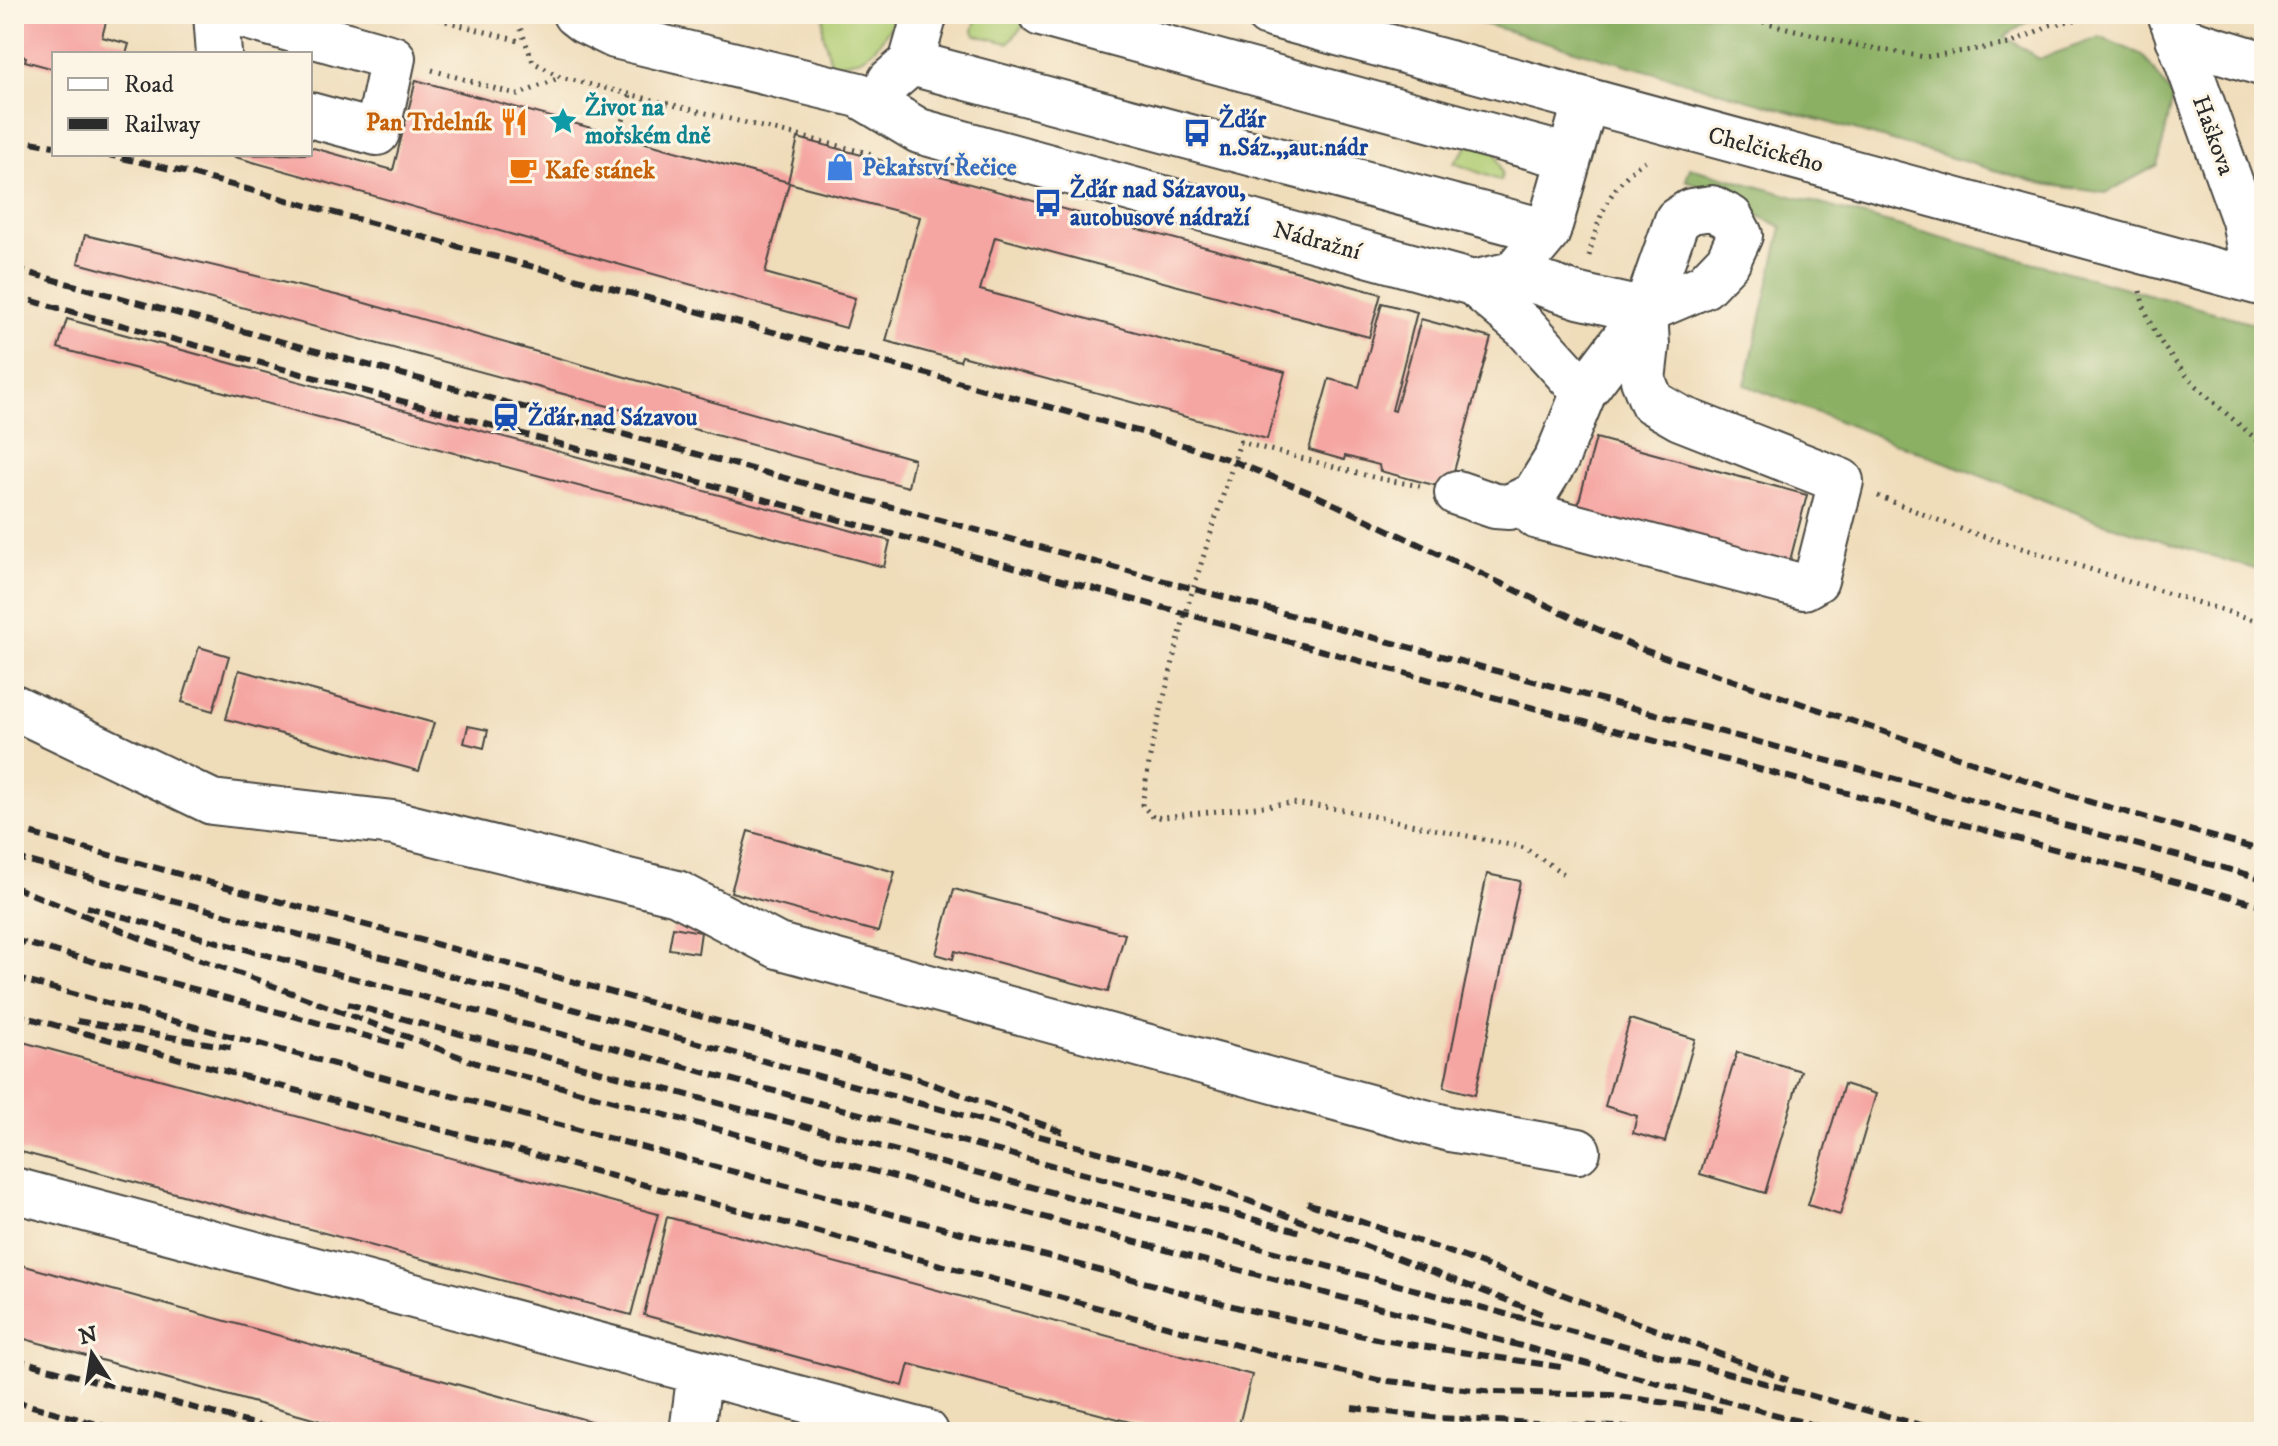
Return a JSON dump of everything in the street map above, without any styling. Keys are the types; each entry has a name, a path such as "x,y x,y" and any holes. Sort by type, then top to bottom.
{"street":[{"path":"216,14 219,52"},
{"path":"236,14 393,58 377,133 312,116"},
{"name":"Nádražní","path":"575,14 615,36 859,95 919,131 1493,279 1645,311"},
{"path":"859,95 888,83 911,63 925,14"},
{"path":"1041,14 1569,157"},
{"name":"Chelčického","path":"1268,14 2260,282"},
{"path":"2173,23 2264,64"},
{"name":"Haškova","path":"2173,23 2244,220 2260,282"},
{"path":"911,63 1548,232"},
{"path":"1584,392 1526,328 1493,279 1548,232 1586,100"},
{"path":"1457,493 1495,506 1509,507 1534,495 1557,458 1584,392 1645,311"},
{"path":"1520,502 1538,517 1804,587 1816,580 1841,481 1680,418 1652,402 1643,380 1647,345 1645,311"},
{"path":"14,707 212,802 393,823 677,893 778,946 1450,1129 1578,1151"},
{"path":"14,1190 926,1432"},
{"path":"692,1432 700,1372"}],"path":[{"path":"432,14 441,20 523,42"},
{"path":"515,14 533,62 560,77 882,157"},
{"path":"1732,14 1850,44 1925,57 2010,44 2050,25 2094,16 2173,23"},
{"path":"393,58 518,95 560,77"},
{"path":"619,136 630,95"},
{"path":"1597,220 1611,193 1624,178 1655,155"},
{"path":"2138,279 2143,308 2153,332 2190,381 2264,446"},
{"path":"1457,493 1376,478 1240,442 1185,614 1152,745 1142,805 1154,818 1292,803 1339,809 1525,848 1564,874"},
{"path":"1841,481 1963,530 2264,623"}],"green space":[{"path":"824,14 873,14 894,20 870,52 854,60 831,64 823,33"},
{"path":"1449,14 2041,14 2005,36 2039,59 2100,37 2143,55 2173,97 2158,165 2106,193 2043,184"},
{"path":"1021,18 1024,25 1008,43 975,35 973,31 976,19"},
{"path":"1471,142 1496,153 1501,181 1454,163"},
{"path":"1690,168 2264,326 2264,572 2098,521 1745,385 1782,227 1686,180"}],"building":[{"path":"14,14 108,14 102,37 129,44 127,52 52,52 52,68 25,61 26,57 14,54"},
{"path":"416,80 788,182 798,138 1381,294 1369,337 995,237 980,290 1285,372 1267,439 962,356 960,361 886,341 920,217 789,183 765,273 855,298 846,328 232,156 312,156 312,148 393,170"},
{"path":"85,235 340,296 914,459 908,487 78,263"},
{"path":"1382,303 1417,312 1392,410 1395,411 1421,319 1491,338 1449,489 1380,471 1379,465 1345,456 1344,460 1309,450 1329,379 1359,387"},
{"path":"67,319 890,541 884,567 58,348"},
{"path":"1596,438 1807,495 1787,572 1575,516"},
{"path":"199,647 229,656 213,711 182,702"},
{"path":"239,670 434,723 419,771 226,719"},
{"path":"468,726 488,730 484,748 464,743"},
{"path":"748,831 895,872 878,932 731,892"},
{"path":"1487,874 1520,881 1475,1095 1444,1087"},
{"path":"954,889 1125,934 1108,992 955,951 953,959 936,954"},
{"path":"673,927 701,932 698,953 669,949"},
{"path":"1630,1019 1695,1039 1665,1142 1633,1133 1637,1116 1605,1106"},
{"path":"19,1041 658,1214 631,1315 14,1150 14,1058"},
{"path":"1737,1052 1801,1071 1765,1193 1700,1174"},
{"path":"1844,1084 1876,1094 1840,1215 1808,1205"},
{"path":"667,1217 1252,1375 1237,1432 1168,1432 909,1364 903,1386 644,1315"},
{"path":"14,1263 627,1432 360,1432 14,1336"}],"railway":[{"path":"14,139 52,146"},
{"path":"113,156 184,172 1145,433 1233,461 1311,493 1635,647 2087,801 2264,851"},
{"path":"14,269 2264,879"},
{"path":"14,296 2264,906"},
{"path":"14,829 798,1043 910,1076 1063,1132"},
{"path":"14,857 1179,1174 1545,1315"},
{"path":"14,887 150,942 484,1066 1840,1432"},
{"path":"87,907 1301,1232"},
{"path":"14,940 403,1046"},
{"path":"14,978 1240,1308 1381,1340 1561,1367"},
{"path":"348,1004 1947,1432"},
{"path":"14,1014 1284,1358 1378,1380 1494,1392 1611,1395 1724,1411"},
{"path":"77,1021 235,1048"},
{"path":"1307,1203 1464,1257 1788,1380"},
{"path":"14,1359 283,1432"},
{"path":"14,1401 126,1432"},
{"path":"1352,1408 1439,1418 1672,1430"},
{"path":"1661,1431 1705,1432"}],"place":[{"name":"Život na mořském dně","path":"563,121"},
{"name":"Pan Trdelník","path":"514,122"},
{"name":"Žďár n.Sáz.,,aut.nádr","path":"1197,133"},
{"name":"Pekařství Řečice","path":"840,167"},
{"name":"Kafe stánek","path":"523,170"},
{"name":"Žďár nad Sázavou, autobusové nádraží","path":"1048,203"},
{"name":"Žďár nad Sázavou","path":"506,417"}]}
